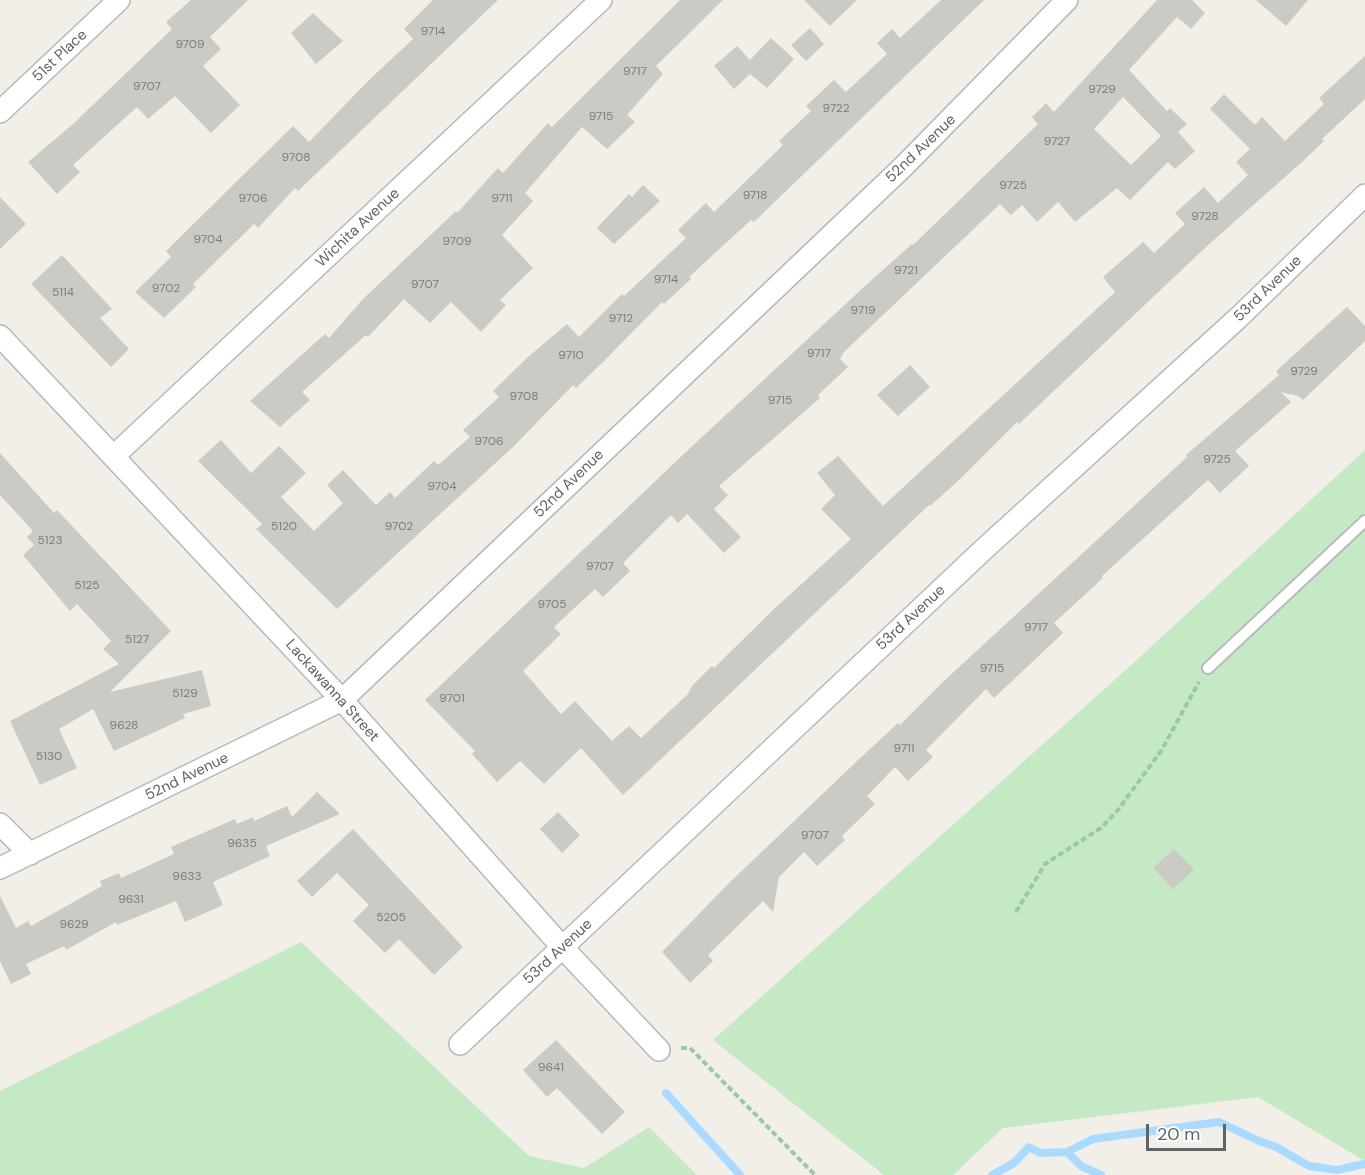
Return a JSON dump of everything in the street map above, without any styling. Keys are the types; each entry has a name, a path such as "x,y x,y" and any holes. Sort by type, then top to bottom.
{"street":[{"name":"51st Place","path":"0,112 119,0"},
{"name":"Wichita Avenue","path":"115,455 601,0"},
{"name":"52nd Avenue","path":"0,868 342,700 903,167 1067,0"},
{"name":"53rd Avenue","path":"460,1044 982,550 1238,318 1365,195"},
{"name":"Lackawanna Street","path":"0,336 115,455 342,700 563,948 659,1050"},
{"path":"0,824 30,854"}],"lane":[{"path":"1208,668 1365,521"}],"path":[{"path":"1016,912 1045,864 1101,828 1118,810 1161,751 1208,668"},
{"path":"659,1050 690,1048 815,1175"}],"green space":[{"path":"1365,450 1365,1161 1258,1097 1003,1128 953,1175 884,1175 713,1040 1129,667"},
{"path":"301,942 529,1156 584,1168 649,1127 697,1175 0,1175 0,1091"}],"building":[{"path":"191,0 248,0 210,37 221,49 203,66 240,105 211,133 175,96 148,119 137,107 73,165 80,172 57,194 28,162 72,125 172,29 166,22"},
{"path":"433,0 498,0 298,191 295,188 258,228 254,224 193,284 196,287 164,318 135,292 171,257 166,251 293,126 309,142 369,80 413,39 404,29"},
{"path":"680,0 723,0 656,66 663,74 627,115 635,122 607,149 582,127 525,193 533,201 502,235 533,268 500,300 506,305 481,332 451,302 430,323 404,299 368,337 366,335 302,392 310,400 280,427 250,401 325,334 329,338 363,299 456,211 457,213 498,168 503,173 548,123 552,127"},
{"path":"804,0 857,0 830,26"},
{"path":"941,0 984,0 754,222 751,220 689,277 691,279 664,304 662,302 576,388 573,385 514,446 337,609 256,529 262,524 198,461 221,440 251,473 279,446 306,473 281,497 314,531 343,503 327,485 343,470 376,505 390,492 395,498 434,461 438,465 470,437 463,430 499,397 493,391 528,357 567,324 579,337 622,294 624,296 686,238 678,230 706,203 714,212 783,145 779,141 811,111 806,106 834,80 846,92 887,54 877,43 892,29 900,38"},
{"path":"1157,0 1192,0 1205,13 1191,29 1177,17 1129,70 1167,111 1170,108 1187,124 1178,132 1195,151 1175,169 1168,162 1130,200 1117,188 1075,222 1058,202 1037,222 1022,205 1011,215 1000,204 844,352 840,359 848,367 818,395 820,398 719,486 728,495 714,509 741,537 724,553 687,514 678,523 671,515 623,563 630,571 603,597 595,589 554,627 561,634 523,671 561,714 575,701 612,741 629,726 641,738 688,694 692,686 712,666 714,668 774,609 851,539 821,509 835,495 817,473 838,456 883,506 1115,292 1103,277 1143,242 1154,253 1185,224 1175,213 1204,187 1218,203 1248,175 1236,162 1250,149 1210,109 1224,94 1255,125 1262,117 1285,141 1324,104 1319,98 1365,56 1365,99 1322,139 1324,141 1207,246 1019,424 1017,422 958,481 929,505 623,795 581,748 544,784 520,761 497,782 472,754 475,751 425,700 687,451 865,286 913,245 1038,124 1032,117 1046,103 1054,112","holes":["1123,97 1161,136 1131,165 1094,129"]},
{"path":"1256,0 1308,0 1286,26"},
{"path":"313,13 343,41 316,64 291,33"},
{"path":"810,28 824,44 806,61 791,45"},
{"path":"771,38 794,59 767,88 750,74 734,89 714,66 737,46 750,60"},
{"path":"643,185 660,201 614,244 597,228 629,194 632,197"},
{"path":"0,197 26,224 0,249"},
{"path":"62,255 112,309 100,318 129,349 111,367 31,284"},
{"path":"1347,307 1365,326 1365,341 1303,400 1298,396 1281,392 1291,402 1235,451 1249,466 1220,493 1208,480 1102,576 1103,578 1054,623 1063,633 994,698 986,689 926,750 933,757 908,781 895,767 867,796 875,804 842,836 845,840 817,866 804,852 779,877 773,912 763,901 708,955 713,961 690,983 662,952 729,883 856,762 898,723 900,725 945,680 1187,457 1186,455 1279,375 1276,371"},
{"path":"910,365 930,387 898,416 877,395"},
{"path":"0,453 54,513 57,510 171,631 110,692 202,670 211,706 183,714 185,718 114,751 93,709 59,729 77,768 40,785 10,721 119,664 103,649 111,641 77,604 70,611 23,555 34,545 27,537 33,531 0,495"},
{"path":"317,792 340,814 266,846 270,856 213,882 223,905 185,922 176,901 117,925 116,922 66,950 64,946 26,964 31,974 11,984 0,961 0,896 16,928 28,921 31,926 102,886 100,881 119,873 121,878 174,854 171,847 235,819 237,824 253,817 254,821 287,806 292,817"},
{"path":"558,812 580,835 562,853 540,829"},
{"path":"353,829 463,947 434,975 399,939 385,953 353,921 369,905 337,873 312,897 297,881"},
{"path":"1174,849 1194,869 1173,889 1153,868"},
{"path":"556,1040 625,1112 602,1134 557,1088 547,1097 523,1070"}],"waterway":[{"path":"666,1093 740,1175"},
{"path":"992,1175 1014,1163 1029,1147 1040,1153 1067,1152 1093,1139 1219,1122 1276,1147 1309,1166 1337,1170 1364,1164"},
{"path":"1067,1152 1081,1166 1101,1175"}]}
